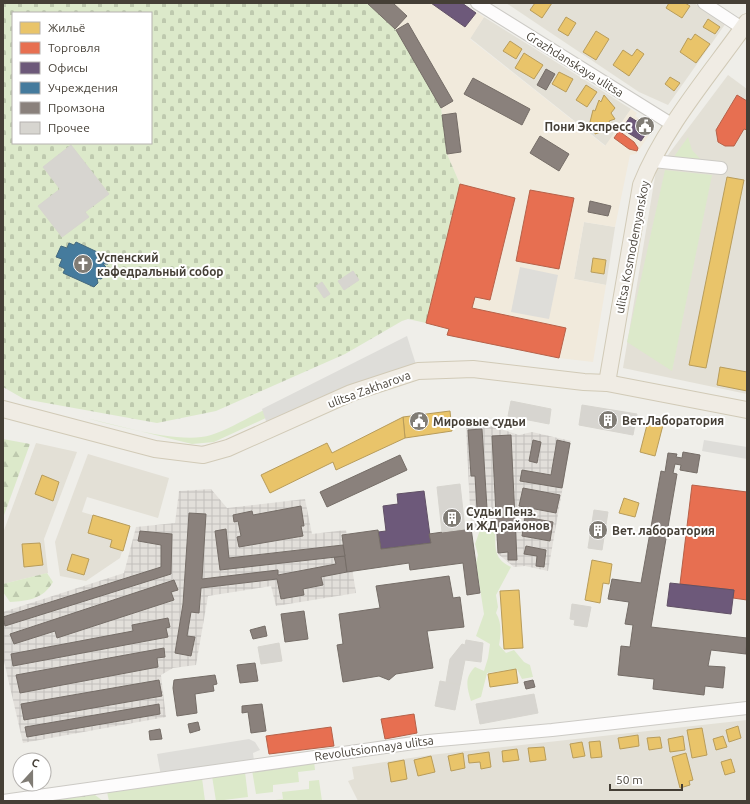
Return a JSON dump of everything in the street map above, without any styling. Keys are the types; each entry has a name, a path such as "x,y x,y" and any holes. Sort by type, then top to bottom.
{"main road":[{"name":"ulitsa Kosmodemyanskoy","path":"607,383 641,186 673,125 745,25"},
{"name":"ulitsa Zakharova","path":"3,408 156,449 203,455 228,448 351,393 418,371 473,368 577,381 607,383 747,410"}],"street":[{"name":"Grazhdanskaya ulitsa","path":"477,3 673,125"},
{"path":"704,3 745,25"},
{"path":"653,161 721,168"},
{"name":"Revolutsionnaya ulitsa","path":"3,801 428,741 560,729 747,708"}],"shaded area":[{"path":"367,3 462,3 484,17 470,39 605,146 631,109 637,113 635,116 654,128 636,154 630,155 615,227 584,222 574,279 606,285 593,362 559,358 447,335 448,329 426,323 460,184 447,154 441,108 396,30"},
{"path":"506,3 694,3 726,23 668,105 639,92"},
{"path":"484,17 631,109 606,146 470,38"},
{"path":"728,75 747,89 747,394 623,368 656,171"},
{"path":"584,222 615,227 606,285 574,279"},
{"path":"520,267 558,275 549,319 511,312"},
{"path":"407,336 418,371 269,430 262,409"},
{"path":"488,425 519,435 532,432 571,441 548,571 525,566 514,567 498,554 495,526 471,528 466,428"},
{"path":"704,440 747,447 747,459 702,451"},
{"path":"36,443 77,452 44,539 48,573 3,584 3,533"},
{"path":"88,454 169,478 158,518 87,497 82,512 130,526 120,558 86,581 60,576 55,542"},
{"path":"211,489 227,508 305,499 312,534 346,530 356,593 276,606 271,586 208,596 196,665 173,668 161,675 166,717 23,743 3,657 3,612 124,573 136,527 175,523 179,491"},
{"path":"747,720 747,801 358,801 348,781 354,779 352,767 430,755"},
{"path":"249,739 255,742 260,750 253,753 254,761 161,776 157,754"}],"green space":[{"path":"3,3 367,3 396,30 441,108 447,154 460,184 426,323 408,319 402,321 345,354 216,411 157,423 24,399 3,387"},
{"path":"688,137 692,150 703,162 673,158"},
{"path":"665,170 712,175 672,371 627,342"},
{"path":"264,410 268,417 214,442 192,444 136,430 164,435 198,437 218,433"},
{"path":"78,416 136,430 108,424"},
{"path":"3,439 30,444 3,518"},
{"path":"495,527 496,551 501,560 511,567 496,595 498,607 496,613 500,629 499,645 506,653 514,650 524,662 530,665 533,677 522,679 517,669 487,673 481,697 471,701 467,683 469,675 475,667 484,671 490,644 476,636 484,614 476,563 478,555 475,544 480,530"},
{"path":"47,573 53,582 40,596 29,600 10,602 3,592 3,584"},
{"path":"314,761 315,770 298,772 299,782 273,785 273,792 256,794 252,770"},
{"path":"245,772 248,797 216,801 212,776"},
{"path":"202,778 205,801 109,801 107,792"},
{"path":"319,780 322,801 267,801 283,799 282,792 309,789 309,781"},
{"path":"86,793 95,795 103,801 34,801"}],"building: Жильё":[{"path":"535,3 552,3 542,18 530,10"},
{"path":"669,3 685,3 690,6 682,18 666,8"},
{"path":"566,17 576,23 568,36 558,30"},
{"path":"708,19 720,27 715,34 703,27"},
{"path":"596,31 609,39 596,60 583,52"},
{"path":"695,34 710,44 696,63 680,52 688,38 691,40"},
{"path":"510,41 522,49 516,59 503,51"},
{"path":"637,49 644,54 629,76 613,65 623,50 632,56"},
{"path":"524,53 543,65 534,79 515,68"},
{"path":"559,72 573,79 566,92 552,84"},
{"path":"670,77 680,83 674,91 665,84"},
{"path":"586,85 597,92 587,107 576,100"},
{"path":"604,95 615,108 611,113 615,119 609,121 612,128 595,134 595,126 589,126 593,110 595,111 599,100 601,102"},
{"path":"727,177 744,180 706,368 689,365"},
{"path":"593,258 606,260 604,274 591,272"},
{"path":"720,367 747,372 747,391 717,385"},
{"path":"450,411 452,431 405,438 403,417"},
{"path":"403,417 405,438 336,470 333,462 270,493 261,475 327,443 332,453"},
{"path":"648,421 663,425 655,456 640,452"},
{"path":"42,475 59,482 53,501 35,494"},
{"path":"624,498 639,503 635,517 619,513"},
{"path":"93,515 130,526 123,551 110,547 112,540 88,533"},
{"path":"40,543 43,565 24,567 22,544"},
{"path":"72,554 89,559 84,575 67,570"},
{"path":"592,560 612,564 609,584 603,583 600,603 585,600"},
{"path":"519,590 523,648 504,649 500,591"},
{"path":"516,669 518,683 490,687 488,674"},
{"path":"738,726 741,738 729,742 726,730"},
{"path":"702,728 707,755 692,758 687,730"},
{"path":"638,735 639,746 620,749 618,738"},
{"path":"683,736 685,750 670,752 668,739"},
{"path":"723,736 727,747 716,750 713,739"},
{"path":"660,737 662,748 649,750 647,738"},
{"path":"600,741 602,757 591,758 589,742"},
{"path":"582,742 585,756 573,758 570,744"},
{"path":"544,747 546,760 530,762 528,748"},
{"path":"517,749 519,760 503,762 502,751"},
{"path":"489,752 491,767 481,769 480,762 469,763 468,755"},
{"path":"463,753 465,768 451,771 448,756"},
{"path":"686,753 693,780 689,781 690,785 680,788 672,757"},
{"path":"431,756 435,772 418,776 414,760"},
{"path":"731,759 735,772 725,775 721,762"},
{"path":"404,760 407,779 391,782 388,763"}],"building: Торговля":[{"path":"737,95 747,101 747,130 744,129 734,146 725,146 718,142 716,130"},
{"path":"619,131 634,142 638,148 637,151 629,149 614,138"},
{"path":"460,184 515,198 490,300 475,297 472,308 566,328 559,358 447,335 449,329 426,323"},
{"path":"530,190 574,198 559,269 516,261"},
{"path":"692,485 747,492 747,600 733,598 734,590 680,584"},
{"path":"414,714 417,733 385,739 381,719"},
{"path":"331,727 334,746 269,754 266,736"}],"building: Офисы":[{"path":"431,3 462,3 476,13 465,27"},
{"path":"630,117 649,129 641,141 622,129"},
{"path":"424,491 431,543 381,549 378,532 386,531 383,506 398,504 397,494"},
{"path":"670,583 734,590 731,614 667,606"}],"building: Учреждения":[{"name":"Успенский кафедральный собор","path":"76,242 110,259 108,264 103,264 106,267 107,274 101,279 97,278 98,283 94,287 63,273 65,269 59,266 62,259 56,257 61,246 67,248 69,243 74,245"}],"building: Промзона":[{"path":"367,3 393,3 407,16 395,29"},
{"path":"408,23 453,101 441,108 396,30"},
{"path":"546,69 555,74 546,90 537,85"},
{"path":"473,78 530,109 522,125 464,94"},
{"path":"456,113 461,152 447,154 442,115"},
{"path":"540,136 569,154 559,171 530,153"},
{"path":"590,201 611,206 608,216 588,212"},
{"path":"482,429 488,524 478,525 475,476 471,476 468,430"},
{"path":"511,435 517,560 508,560 508,552 498,553 492,436"},
{"path":"533,440 541,442 537,463 529,461"},
{"path":"557,440 570,443 562,488 520,481 522,470 551,475"},
{"path":"683,452 700,455 697,473 680,470 681,465 675,464 673,473 677,474 651,627 747,638 746,654 711,650 708,666 725,667 723,688 705,686 704,695 653,689 654,679 618,675 621,646 630,647 633,625 625,624 629,602 608,599 612,579 641,583 661,471 665,472 668,453 677,454 676,457 682,458"},
{"path":"400,455 407,470 327,507 320,492"},
{"path":"523,488 560,495 556,513 519,506"},
{"path":"301,506 304,526 301,526 303,536 239,547 237,537 241,536 238,521 234,522 233,515 252,511 253,515"},
{"path":"189,513 206,514 202,579 278,570 278,575 336,564 334,557 345,556 347,572 321,577 323,585 303,589 304,595 281,599 277,579 201,588 199,613 191,612 187,636 195,637 191,656 175,653 183,604"},
{"path":"525,517 553,522 550,541 522,536"},
{"path":"471,528 480,593 467,595 463,563 410,570 409,563 347,572 342,535 378,530 381,549 431,543 429,534"},
{"path":"226,529 229,558 343,545 345,556 220,570 215,531"},
{"path":"140,531 172,534 171,574 5,626 3,617 161,567 161,545 138,541"},
{"path":"526,546 546,550 544,567 536,566 537,556 524,554"},
{"path":"449,576 453,598 460,597 464,627 427,631 433,668 396,674 389,680 379,676 343,682 337,645 343,644 339,614 380,608 376,586"},
{"path":"174,580 178,590 171,592 174,600 57,638 55,631 14,644 10,634"},
{"path":"304,611 308,639 285,642 281,614"},
{"path":"168,618 170,627 166,628 168,637 13,666 11,654 133,631 132,625"},
{"path":"265,626 267,636 253,639 250,630"},
{"path":"164,648 165,657 157,658 158,667 20,693 16,675"},
{"path":"255,663 258,681 240,683 237,665"},
{"path":"215,675 217,684 213,685 214,691 195,694 197,713 177,716 173,688 174,680"},
{"path":"159,680 162,696 24,720 21,704"},
{"path":"533,680 535,687 526,689 524,682"},
{"path":"159,704 160,714 27,737 25,727"},
{"path":"262,704 266,731 251,733 248,712 242,713 242,706"},
{"path":"198,722 200,730 190,733 188,724"},
{"path":"160,729 162,739 150,740 149,731"}],"building: Прочее":[{"path":"71,145 109,194 85,212 89,217 62,237 38,206 60,189 43,167"},
{"path":"353,271 359,280 344,290 338,281"},
{"path":"322,282 330,294 324,298 316,286"},
{"path":"511,401 551,409 549,424 508,416"},
{"name":"Вет.Лаборатория","path":"582,405 637,414 633,435 579,425"},
{"name":"Судьи Пенз. и ЖД районов","path":"460,484 465,529 442,532 437,487"},
{"name":"Вет. лаборатория","path":"594,510 608,512 602,550 588,548"},
{"path":"572,604 591,607 587,627 574,625 575,620 570,619"},
{"path":"466,640 483,643 481,662 465,660 460,685 446,682 450,659 462,644 465,645"},
{"path":"279,643 282,661 261,664 258,647"},
{"path":"440,681 460,685 455,710 435,706"},
{"path":"534,694 538,713 480,724 476,704"}],"place":[{"name":"Пони Экспресс","path":"645,126"},
{"name":"Успенский кафедральный собор","path":"83,264"},
{"name":"Вет.Лаборатория","path":"608,420"},
{"name":"Мировые судьи","path":"419,421"},
{"name":"Судьи Пенз. и ЖД районов","path":"452,518"},
{"name":"Вет. лаборатория","path":"598,530"}]}
